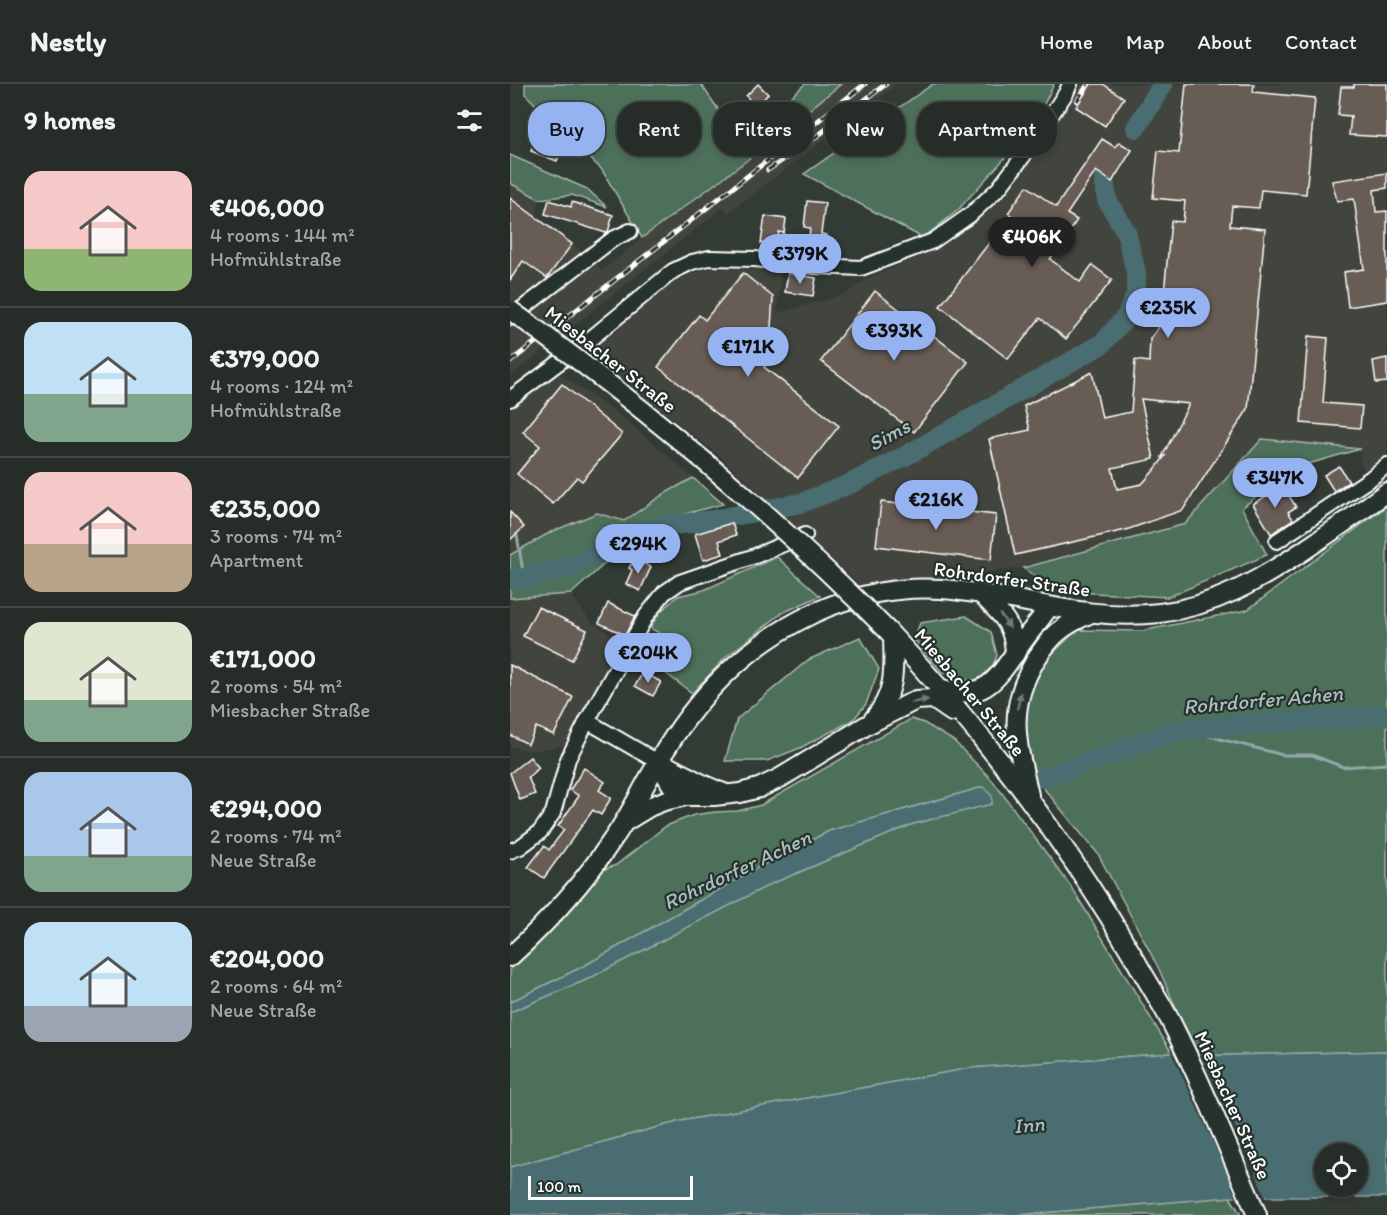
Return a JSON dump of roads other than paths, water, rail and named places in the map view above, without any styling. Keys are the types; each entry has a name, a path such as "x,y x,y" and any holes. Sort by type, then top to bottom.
{"main road":[{"name":"Miesbacher Straße","path":"510,310 614,387 708,462 797,542 891,634 942,689 996,754 1105,908 1173,1027 1257,1215"},
{"name":"Rohrdorfer Straße","path":"510,957 556,911 612,841 658,762 692,712 715,684 738,661 766,640 816,612 868,595 919,588 982,595 1089,614 1123,615 1190,607 1245,587 1274,571 1387,492"},
{"path":"982,595 1008,621 1014,641 1014,654"},
{"path":"1050,638 1053,608"},
{"path":"942,689 965,694 987,687 1008,665 1014,654 1053,608"},
{"path":"1030,799 1016,729 1017,710 1026,677 1050,638 1067,624 1089,614"},
{"path":"867,725 883,707 891,691 893,679 891,634"},
{"path":"625,822 649,807 686,796 714,796 759,788 780,778 867,725 916,700 933,699 943,704 981,746 996,754"},
{"path":"658,762 710,789 727,794"},
{"path":"658,762 673,787 686,796"}],"street":[{"path":"510,399 589,340 673,271 692,262 709,258 755,259 815,266 861,268 933,241 958,225 999,188 1030,146 1070,84"},
{"path":"510,318 613,239 630,231"},
{"path":"1276,541 1387,465"},
{"path":"510,851 520,847 540,832 553,813 568,759 587,721 646,616 664,593 680,582 755,556 805,534"},
{"path":"587,721 658,762"}],"water":[{"path":"983,787 992,796 992,804 913,824 771,884 586,980 510,1012 510,1002 582,967 759,867 829,831"},
{"name":"Inn","path":"1387,1051 1387,1197 1368,1197 1368,1143 1314,1143 1314,1197 1230,1197 1017,1215 510,1215 510,1167 681,1121 971,1068 1172,1053 1197,1056"}],"waterway":[{"name":"Sims","path":"1136,128 1163,84"},
{"name":"Sims","path":"510,579 524,578 580,564 624,535 658,527 713,520 801,503 850,484 909,454 1102,344 1126,317 1136,295 1136,272 1126,232 1107,200 1104,178"},
{"path":"517,535 524,578"},
{"name":"Rohrdorfer Achen","path":"1043,778 1181,729 1387,715"},
{"path":"1181,729 1283,755 1312,755 1343,767 1387,764"}],"railway":[{"path":"510,362 865,84"},
{"path":"768,170 804,146 886,84"},
{"path":"1077,101 1088,84"}]}
